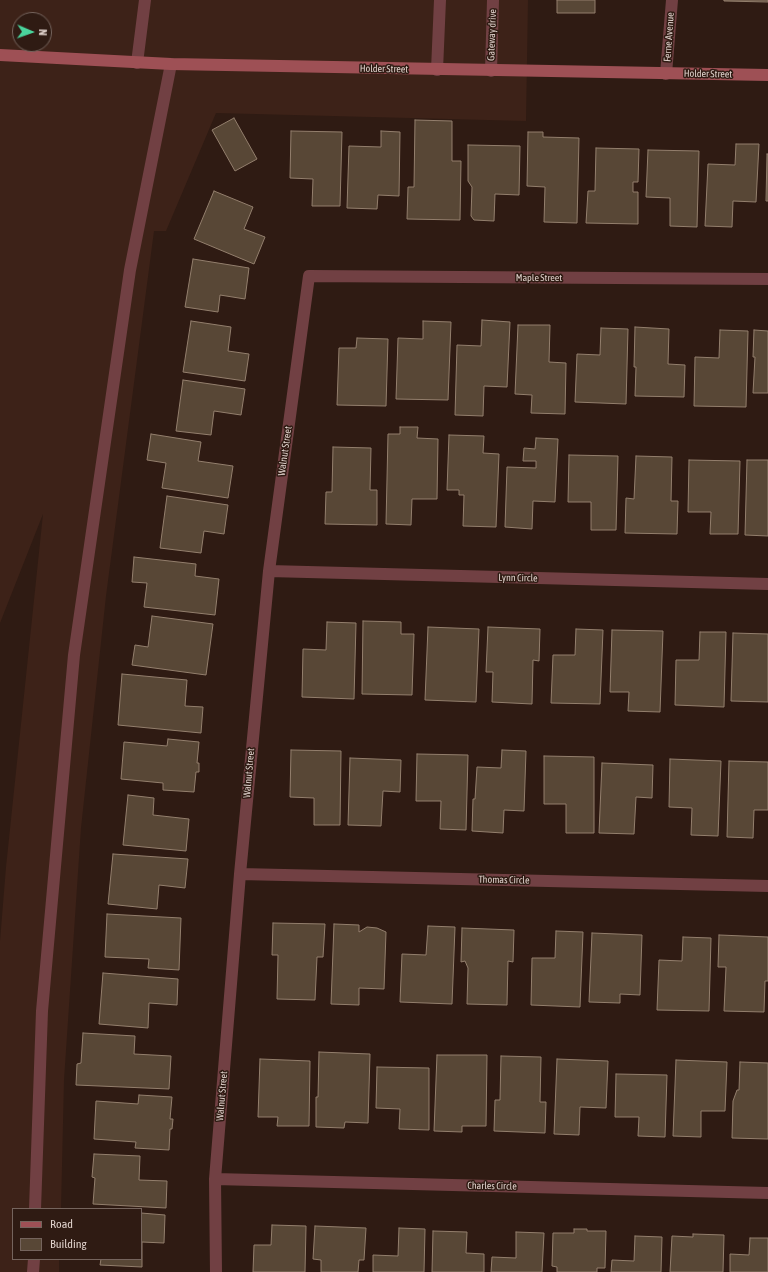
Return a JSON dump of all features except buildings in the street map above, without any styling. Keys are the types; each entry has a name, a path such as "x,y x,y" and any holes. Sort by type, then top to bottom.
{"street":[{"path":"137,63 145,0"},
{"path":"437,70 440,0"},
{"name":"Gateway drive","path":"491,71 493,0"},
{"name":"Ferne Avenue","path":"666,74 672,0"},
{"name":"Holder Street","path":"0,55 171,64 768,75"},
{"path":"35,1208 42,1011 74,655 130,270 171,64"},
{"name":"Maple Street","path":"309,276 768,279"},
{"name":"Walnut Street","path":"216,1272 215,1179 240,874 268,571 309,276"},
{"name":"Lynn Circle","path":"268,571 768,584"},
{"name":"Thomas Circle","path":"240,874 768,886"},
{"name":"Charles Circle","path":"215,1179 768,1193"},
{"path":"33,1272 34,1260"}],"shaded area":[{"path":"0,0 528,0 526,121 216,113 166,231 154,231 106,596 81,828 64,1080 61,1208 12,1208 12,1260 59,1260 59,1272 0,1272 0,941 6,867 43,514 0,623"}]}
